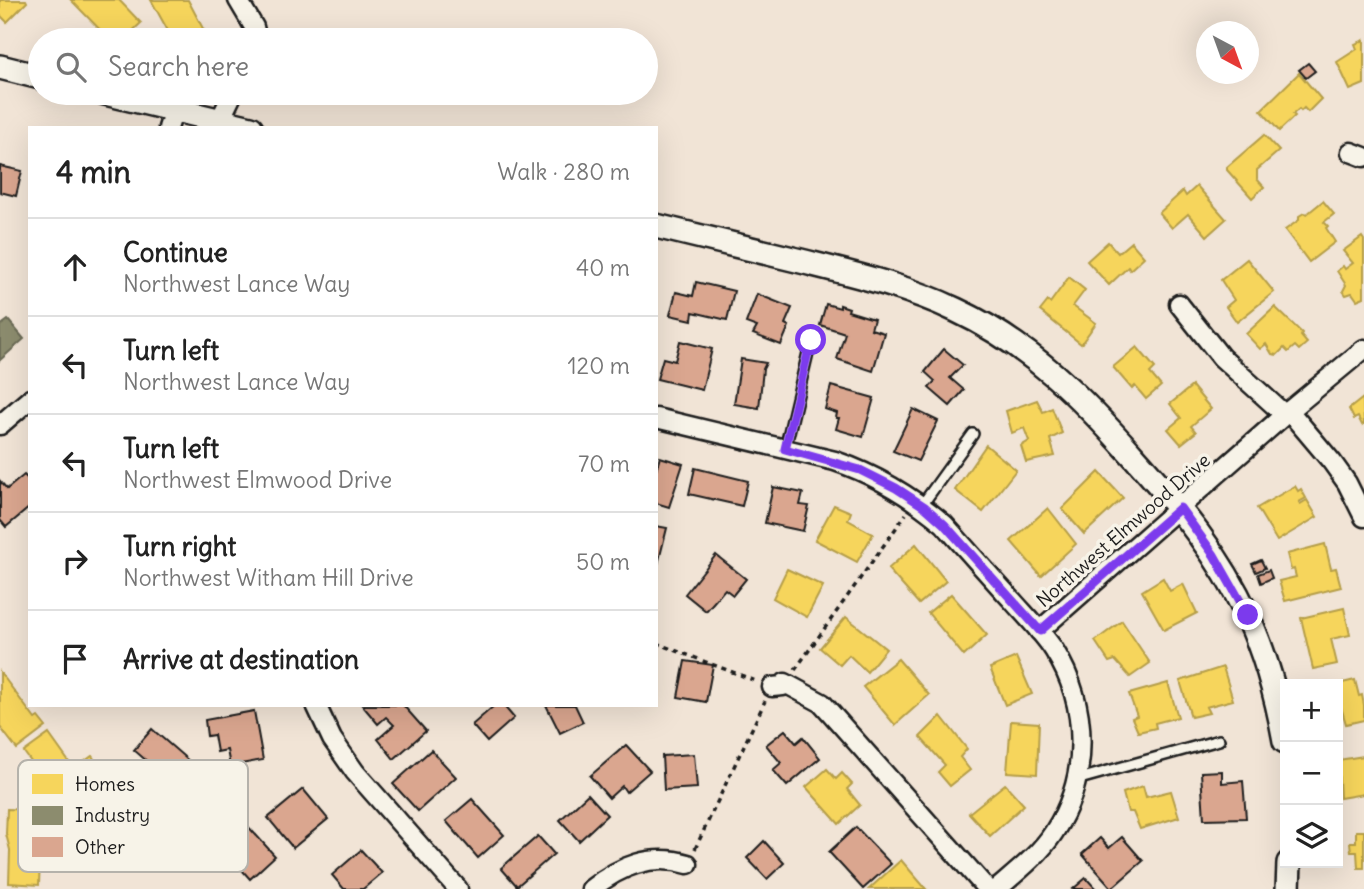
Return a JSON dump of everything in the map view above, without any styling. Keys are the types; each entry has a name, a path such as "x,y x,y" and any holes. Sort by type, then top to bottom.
{"street":[{"path":"238,0 254,28"},
{"path":"0,67 28,74"},
{"path":"135,105 171,119 220,120 243,126"},
{"path":"220,120 227,105"},
{"path":"658,226 872,278 910,290 985,324 1029,353 1068,385 1180,508 1214,555 1248,615 1266,662 1280,716"},
{"path":"1179,303 1221,357 1287,413 1332,462 1347,483 1364,517"},
{"name":"Northwest Elmwood Drive","path":"997,889 1043,846 1054,832 1068,807 1076,780 1081,747 1079,710 1063,666 1040,631 1287,413 1364,349"},
{"path":"0,425 28,401"},
{"path":"658,418 860,470 896,488 944,524 1040,631"},
{"path":"778,685 822,703 987,889"},
{"path":"317,707 332,739 355,772 458,889"},
{"path":"591,889 621,868 643,861 665,859 688,864"},
{"path":"1288,889 1289,868"}],"lane":[{"path":"785,449 811,340"},
{"path":"919,503 973,434"},
{"path":"1076,780 1219,740"}],"path":[{"path":"688,864 778,685 919,503"},
{"path":"658,644 778,685"}],"building: Homes":[{"path":"0,0 27,2 7,22 0,15"},
{"path":"71,0 119,0 141,23 136,28 98,28"},
{"path":"151,0 188,0 203,28 166,28"},
{"path":"1364,40 1364,84 1350,90 1337,62 1357,49 1355,44"},
{"path":"1299,73 1321,99 1308,112 1304,108 1301,111 1299,109 1279,131 1261,110"},
{"path":"1264,135 1279,151 1257,170 1257,179 1264,187 1252,198 1227,167"},
{"path":"1197,186 1226,219 1207,236 1188,214 1172,228 1159,213 1183,191 1186,196"},
{"path":"1323,201 1334,214 1324,222 1335,242 1309,262 1285,230 1299,220 1299,216 1307,214"},
{"path":"1362,237 1364,297 1357,300 1352,293 1346,295 1343,291 1346,285 1337,271 1353,263 1343,251"},
{"path":"1108,242 1118,253 1131,242 1144,257 1130,270 1128,267 1109,285 1087,261"},
{"path":"1247,259 1274,292 1237,322 1226,307 1234,300 1221,280"},
{"path":"1069,277 1085,290 1073,306 1096,323 1081,344 1040,311 1048,301 1050,303"},
{"path":"1275,307 1302,333 1301,336 1307,343 1299,350 1295,346 1288,352 1284,348 1277,355 1272,354 1266,344 1260,349 1246,334"},
{"path":"1137,347 1155,368 1150,373 1161,386 1146,399 1135,386 1132,389 1113,367"},
{"path":"1192,386 1211,409 1191,426 1196,432 1181,444 1168,429 1181,418 1170,404"},
{"path":"1363,398 1362,425 1358,417 1354,419 1349,409"},
{"path":"1037,400 1043,412 1052,408 1062,433 1050,439 1055,456 1026,462 1021,446 1029,441 1024,428 1012,433 1006,411"},
{"path":"986,445 1016,470 983,512 955,490"},
{"path":"1099,472 1123,498 1084,534 1062,509"},
{"path":"1295,486 1298,491 1301,489 1306,498 1299,502 1300,504 1307,500 1317,517 1277,541 1257,508"},
{"path":"834,505 851,512 848,520 873,534 857,562 815,540"},
{"path":"1048,508 1076,544 1041,576 1011,541"},
{"path":"916,544 946,581 919,604 888,569"},
{"path":"1325,544 1331,569 1336,568 1341,587 1285,601 1279,581 1296,577 1294,569 1291,570 1287,554"},
{"path":"787,569 823,586 807,617 773,598"},
{"path":"1163,578 1170,591 1183,584 1197,613 1164,630 1142,591"},
{"path":"951,594 987,635 964,656 928,613"},
{"path":"1344,608 1350,635 1331,639 1337,664 1313,669 1301,618"},
{"path":"846,617 886,649 867,672 849,655 840,665 820,648"},
{"path":"1122,621 1150,663 1130,677 1115,660 1109,662 1095,641"},
{"path":"1016,657 1032,694 1005,705 990,668"},
{"path":"898,659 929,695 895,725 863,687"},
{"path":"1223,667 1233,700 1206,707 1209,713 1191,717 1180,681"},
{"path":"0,672 35,719 38,717 46,727 17,749 0,727"},
{"path":"1355,680 1359,696 1362,695 1364,720 1346,724 1343,714 1343,683"},
{"path":"1168,683 1178,717 1155,723 1156,728 1138,732 1132,718 1137,716 1129,694"},
{"path":"941,716 967,749 960,757 970,770 950,786 938,772 945,765 920,737"},
{"path":"1011,721 1039,723 1037,774 1007,772"},
{"path":"49,734 68,760 30,760 24,752"},
{"path":"1364,756 1364,794 1343,798 1343,759"},
{"path":"827,769 836,779 842,773 852,784 847,789 860,805 839,824 806,787"},
{"path":"1005,784 1024,805 990,836 969,813"},
{"path":"1143,786 1146,797 1171,791 1179,817 1140,829 1133,812 1128,812 1123,793"},
{"path":"7,809 18,809 18,872 40,872 39,885 9,883 10,850 6,834"},
{"path":"1356,831 1364,831 1364,868 1358,868 1357,852 1351,852 1350,842 1356,842"},
{"path":"901,860 926,889 869,889"}],"building: Industry":[{"path":"8,320 24,339 0,360 0,326"}],"building: Other":[{"path":"1308,63 1315,71 1306,78 1299,70"},
{"path":"0,166 22,171 16,196 0,192"},
{"path":"696,282 734,291 727,320 693,312 692,320 670,315 676,292 693,296"},
{"path":"757,294 792,308 785,324 789,326 781,345 753,334 757,327 746,323"},
{"path":"826,304 840,308 840,305 849,308 848,311 874,319 871,329 884,333 873,371 837,359 845,333 820,325"},
{"path":"680,341 712,349 702,390 658,379 663,358 675,361"},
{"path":"944,349 963,365 950,378 964,390 950,406 929,388 935,381 925,372"},
{"path":"741,359 766,363 759,408 734,404"},
{"path":"831,386 874,398 863,437 836,429 839,418 836,418 837,413 825,409"},
{"path":"913,409 938,421 918,461 893,451"},
{"path":"660,457 683,464 669,507 658,504"},
{"path":"695,468 748,481 742,506 689,494"},
{"path":"24,475 28,479 28,509 6,527 0,520 0,481 7,489"},
{"path":"773,487 803,493 800,505 809,506 803,531 765,523"},
{"path":"658,526 667,528 658,564"},
{"path":"716,555 746,579 733,595 725,589 706,611 685,594"},
{"path":"1261,560 1265,568 1256,572 1252,564"},
{"path":"1269,570 1272,578 1261,583 1258,574"},
{"path":"685,661 713,665 706,702 678,697"},
{"path":"364,707 405,707 426,731 394,759 378,739 394,725 386,717 378,724"},
{"path":"493,707 505,707 514,718 487,742 472,725"},
{"path":"547,707 576,707 583,722 560,733"},
{"path":"254,711 263,760 248,763 248,760 229,760 227,750 217,752 214,735 207,736 205,720"},
{"path":"152,729 188,760 146,760 134,750"},
{"path":"785,730 796,743 803,737 820,758 787,786 773,770 781,763 766,745"},
{"path":"626,745 650,771 626,792 622,786 609,798 590,776"},
{"path":"431,750 456,777 418,811 393,784"},
{"path":"694,754 697,788 664,790 662,756"},
{"path":"1222,771 1222,783 1243,781 1246,818 1204,819 1201,772"},
{"path":"303,789 328,819 293,848 268,818"},
{"path":"588,794 607,815 579,841 560,820"},
{"path":"472,799 504,835 478,858 446,821"},
{"path":"248,826 275,856 250,879 244,872 248,872"},
{"path":"856,827 891,864 863,889 829,852"},
{"path":"538,836 554,854 517,886 501,868"},
{"path":"1122,837 1143,861 1112,888 1082,854 1100,838 1109,848"},
{"path":"764,841 784,863 767,879 747,858"},
{"path":"361,850 382,873 363,889 344,889 332,875"},
{"path":"1086,878 1096,889 1073,889"}],"route":[{"path":"811,340 785,449 860,470 896,488 925,507 944,524 1040,631 1180,508 1214,555 1248,615"}]}
